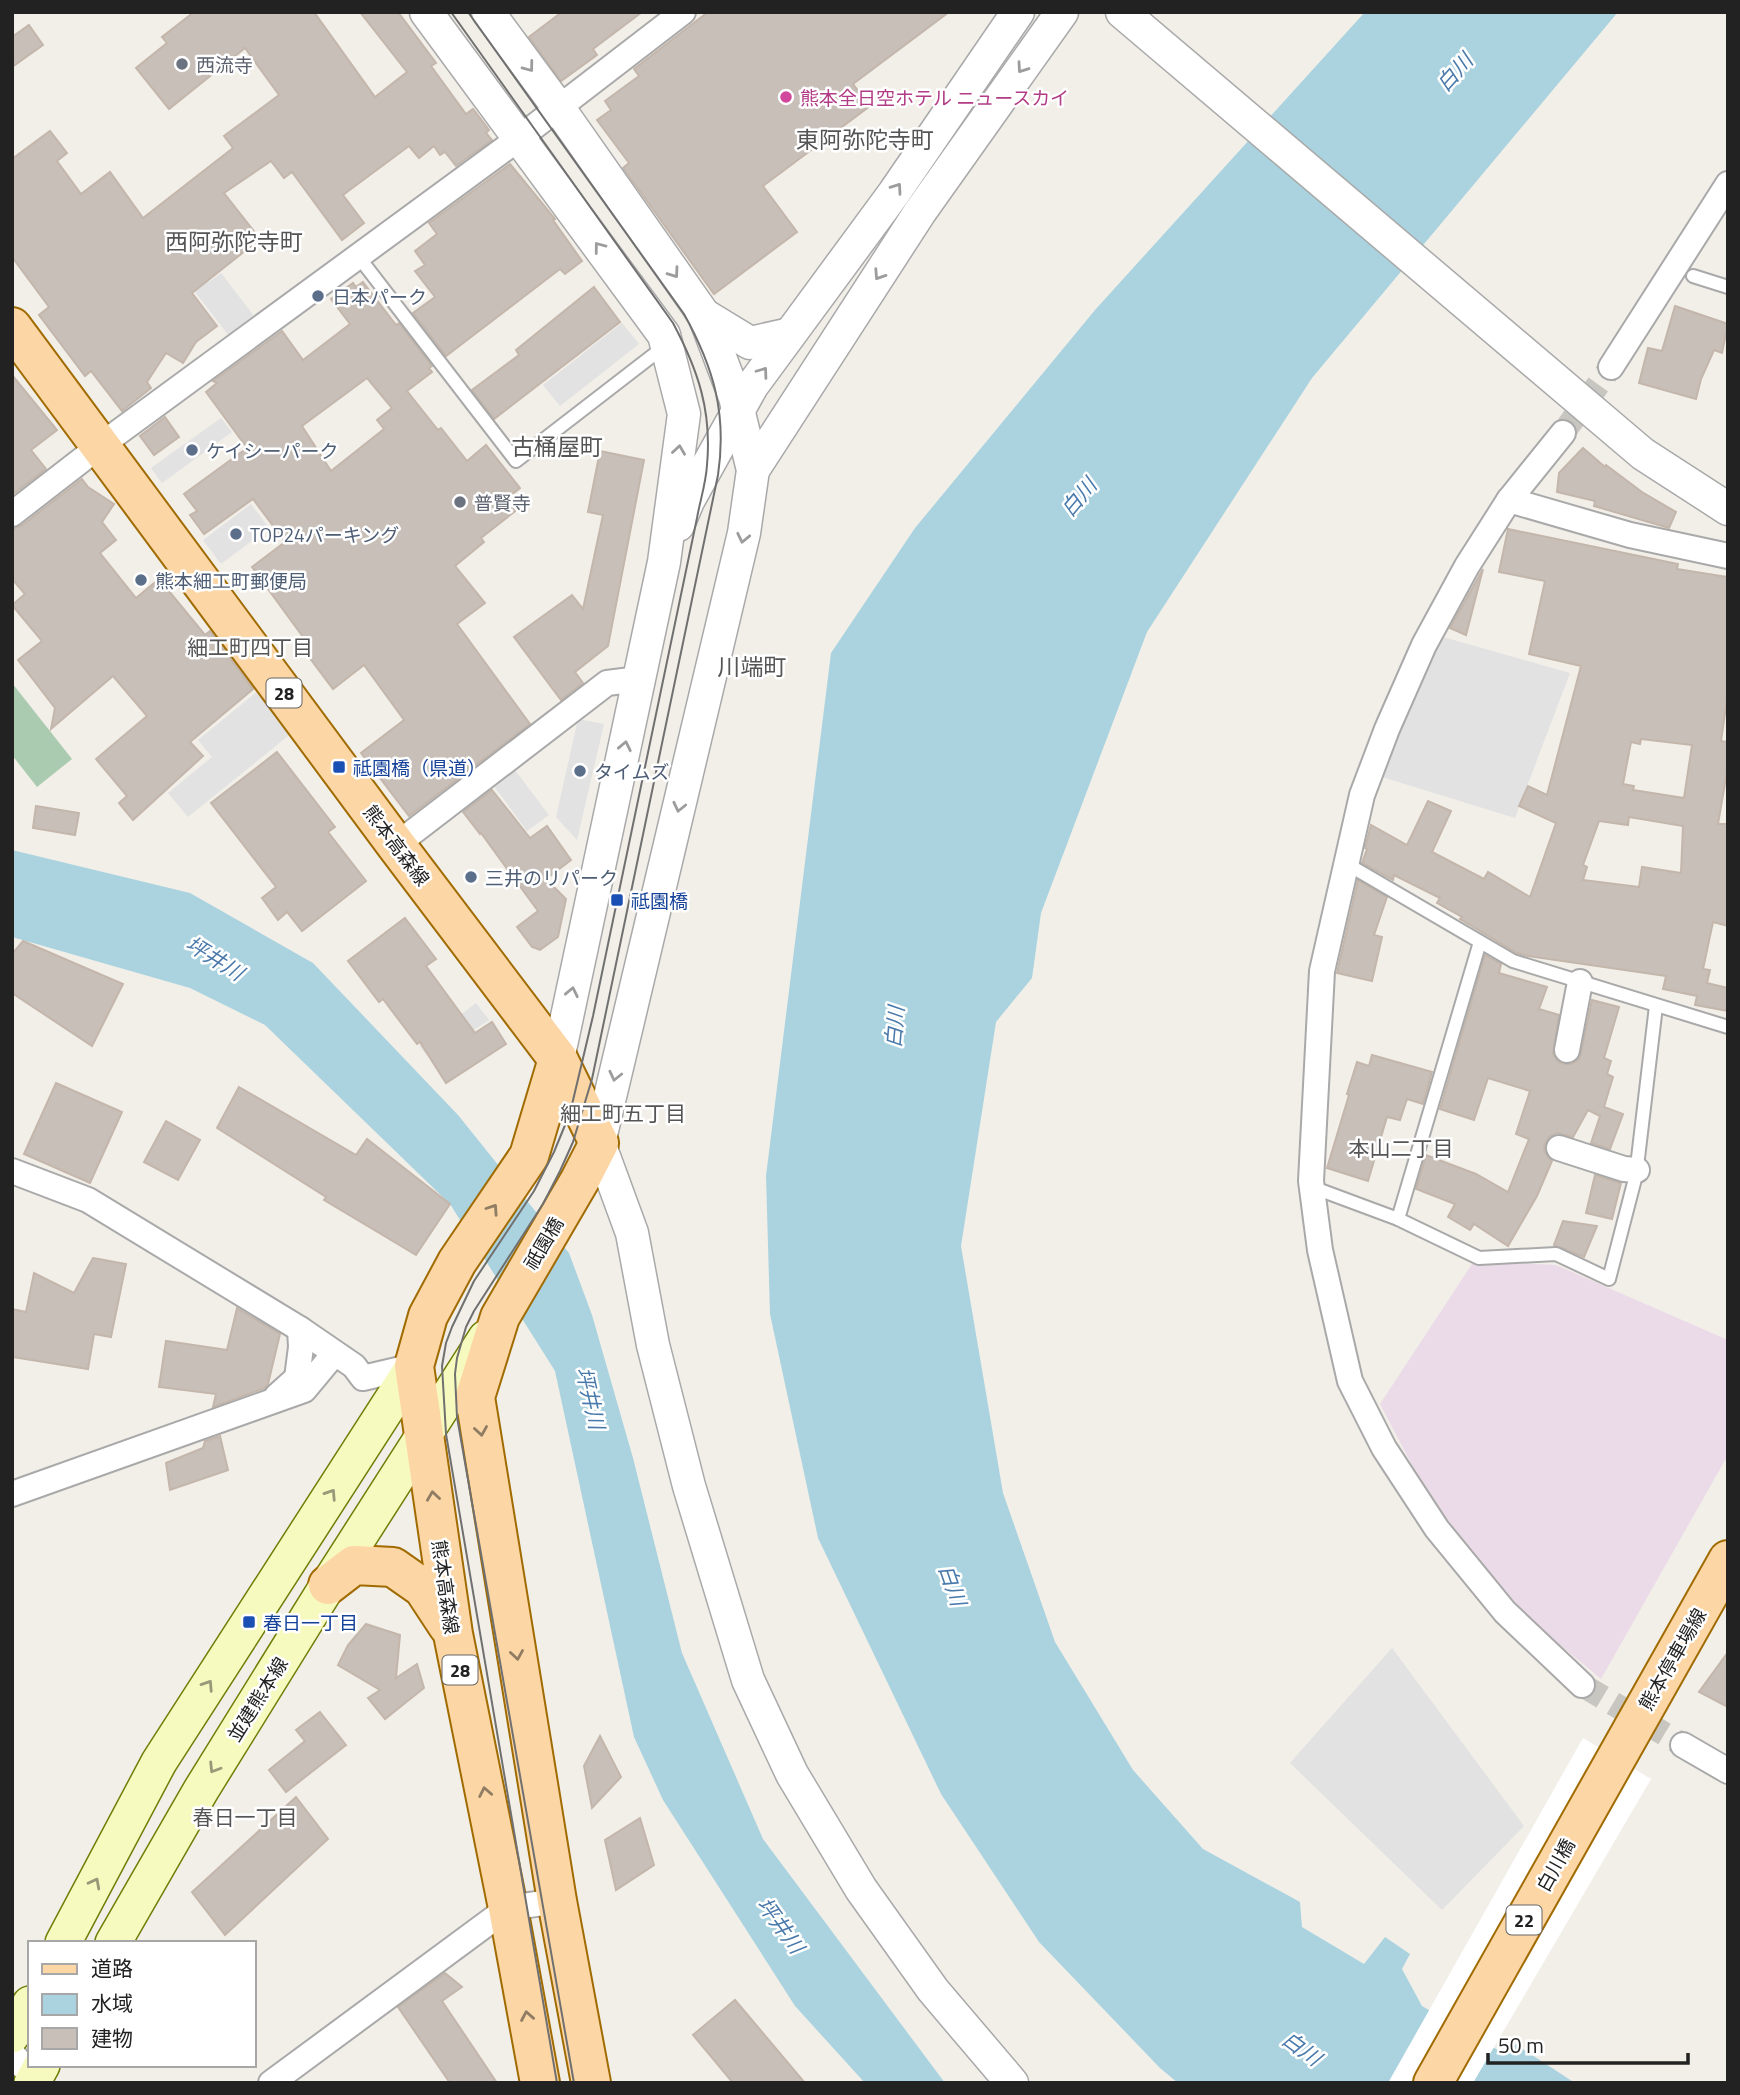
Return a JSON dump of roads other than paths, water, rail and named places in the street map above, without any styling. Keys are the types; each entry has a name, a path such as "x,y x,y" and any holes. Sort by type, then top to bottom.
{"main road":[{"name":"熊本高森線","path":"12,327 558,1059 599,1143"},
{"name":"熊本高森線","path":"540,2083 453,1634 414,1366 428,1317 457,1262 529,1156 558,1059"},
{"name":"祇園橋","path":"502,1312 599,1143"},
{"name":"並建熊本線","path":"114,1941 201,1790 502,1312"},
{"path":"502,1312 475,1397 557,1901 592,2083"},
{"path":"64,1941 159,1762 414,1366"},
{"name":"熊本停車場線","path":"1616,1757 1728,1560"},
{"path":"328,1585 354,1565 393,1567 423,1588 453,1634"},
{"name":"白川橋","path":"1433,2083 1616,1757"},
{"path":"12,2035 28,2007"}],"street":[{"path":"426,12 664,335 684,414 664,562 558,1059"},
{"path":"488,12 704,315 735,397 753,470 744,533 599,1143 632,1233 653,1345 676,1434 748,1679 792,1774 861,1889 933,1990 1012,2083"},
{"path":"12,514 101,445 518,139 683,12"},
{"path":"664,562 688,501 752,386 894,193 1018,12"},
{"path":"753,470 920,212 1062,12"},
{"path":"1125,15 1643,454 1728,509"},
{"path":"1611,368 1728,184"},
{"path":"704,315 750,343 790,334"},
{"path":"1563,433 1508,500 1467,566 1424,645 1362,794 1322,971 1312,1187 1320,1250 1350,1381 1384,1448 1437,1529 1505,1612 1582,1685"},
{"path":"1508,500 1630,535 1728,556"},
{"path":"396,845 607,683 639,679"},
{"path":"1567,1050 1580,982"},
{"path":"1559,1148 1624,1169 1637,1170"},
{"path":"12,1171 88,1200 300,1329 354,1366 363,1378 414,1366"},
{"path":"271,1401 297,1378 300,1329"},
{"path":"12,1494 304,1390 334,1354"},
{"path":"1683,1745 1728,1771"},
{"path":"271,2083 508,1908 557,1901"}],"lane":[{"path":"358,256 516,461 667,345"},
{"path":"1693,276 1728,287"},
{"path":"1347,864 1513,961 1728,1027"},
{"path":"1398,1220 1480,942"},
{"path":"1312,1187 1398,1220 1479,1258 1556,1254 1609,1279 1637,1170 1656,1006"}],"water":[{"name":"白川","path":"1365,12 1618,12 1312,378 1147,632 1041,913 1032,978 996,1022 961,1246 1003,1493 1055,1642 1133,1770 1203,1849 1300,1902 1302,1927 1364,1964 1385,1937 1410,1954 1402,1969 1422,2006 1503,2053 1515,2044 1575,2083 1178,2083 1160,2068 1039,1942 941,1794 818,1538 770,1314 766,1176 831,653 915,528 1095,310"},
{"name":"坪井川","path":"12,850 190,893 313,963 458,1115 569,1253 592,1315 633,1458 682,1653 763,1839 945,2083 865,2083 795,2006 663,1800 634,1737 555,1371 450,1204 265,1025 190,988 12,937"}],"tunnel":[{"path":"1563,433 1611,367"},
{"path":"1582,1685 1683,1745"}],"tram line":[{"path":"451,12 673,323 690,357 701,391 708,445 704,485 593,1016 570,1113 534,1191 474,1281 452,1327 442,1366 446,1434 557,2083"},
{"path":"468,12 684,314 703,353 716,392 721,432 718,475 592,1079 573,1142 560,1171 543,1204 466,1327 455,1374 457,1417 574,2083"}],"place":[{"name":"西流寺","path":"182,64"},
{"name":"熊本全日空ホテル ニュースカイ","path":"786,97"},
{"name":"日本パーク","path":"318,296"},
{"name":"ケイシーパーク","path":"192,450"},
{"name":"普賢寺","path":"460,502"},
{"name":"TOP24パーキング","path":"236,534"},
{"name":"熊本細工町郵便局","path":"141,580"},
{"name":"祗園橋（県道）","path":"339,767"},
{"name":"タイムズ","path":"580,771"},
{"name":"三井のリパーク","path":"471,877"},
{"name":"祗園橋","path":"617,900"},
{"name":"春日一丁目","path":"249,1622"}],"district":[{"name":"東阿弥陀寺町","path":"865,139"},
{"name":"西阿弥陀寺町","path":"234,241"},
{"name":"古桶屋町","path":"557,446"},
{"name":"細工町四丁目","path":"250,647"},
{"name":"川端町","path":"752,666"},
{"name":"細工町五丁目","path":"623,1113"},
{"name":"本山二丁目","path":"1401,1148"},
{"name":"春日一丁目","path":"245,1817"}]}
